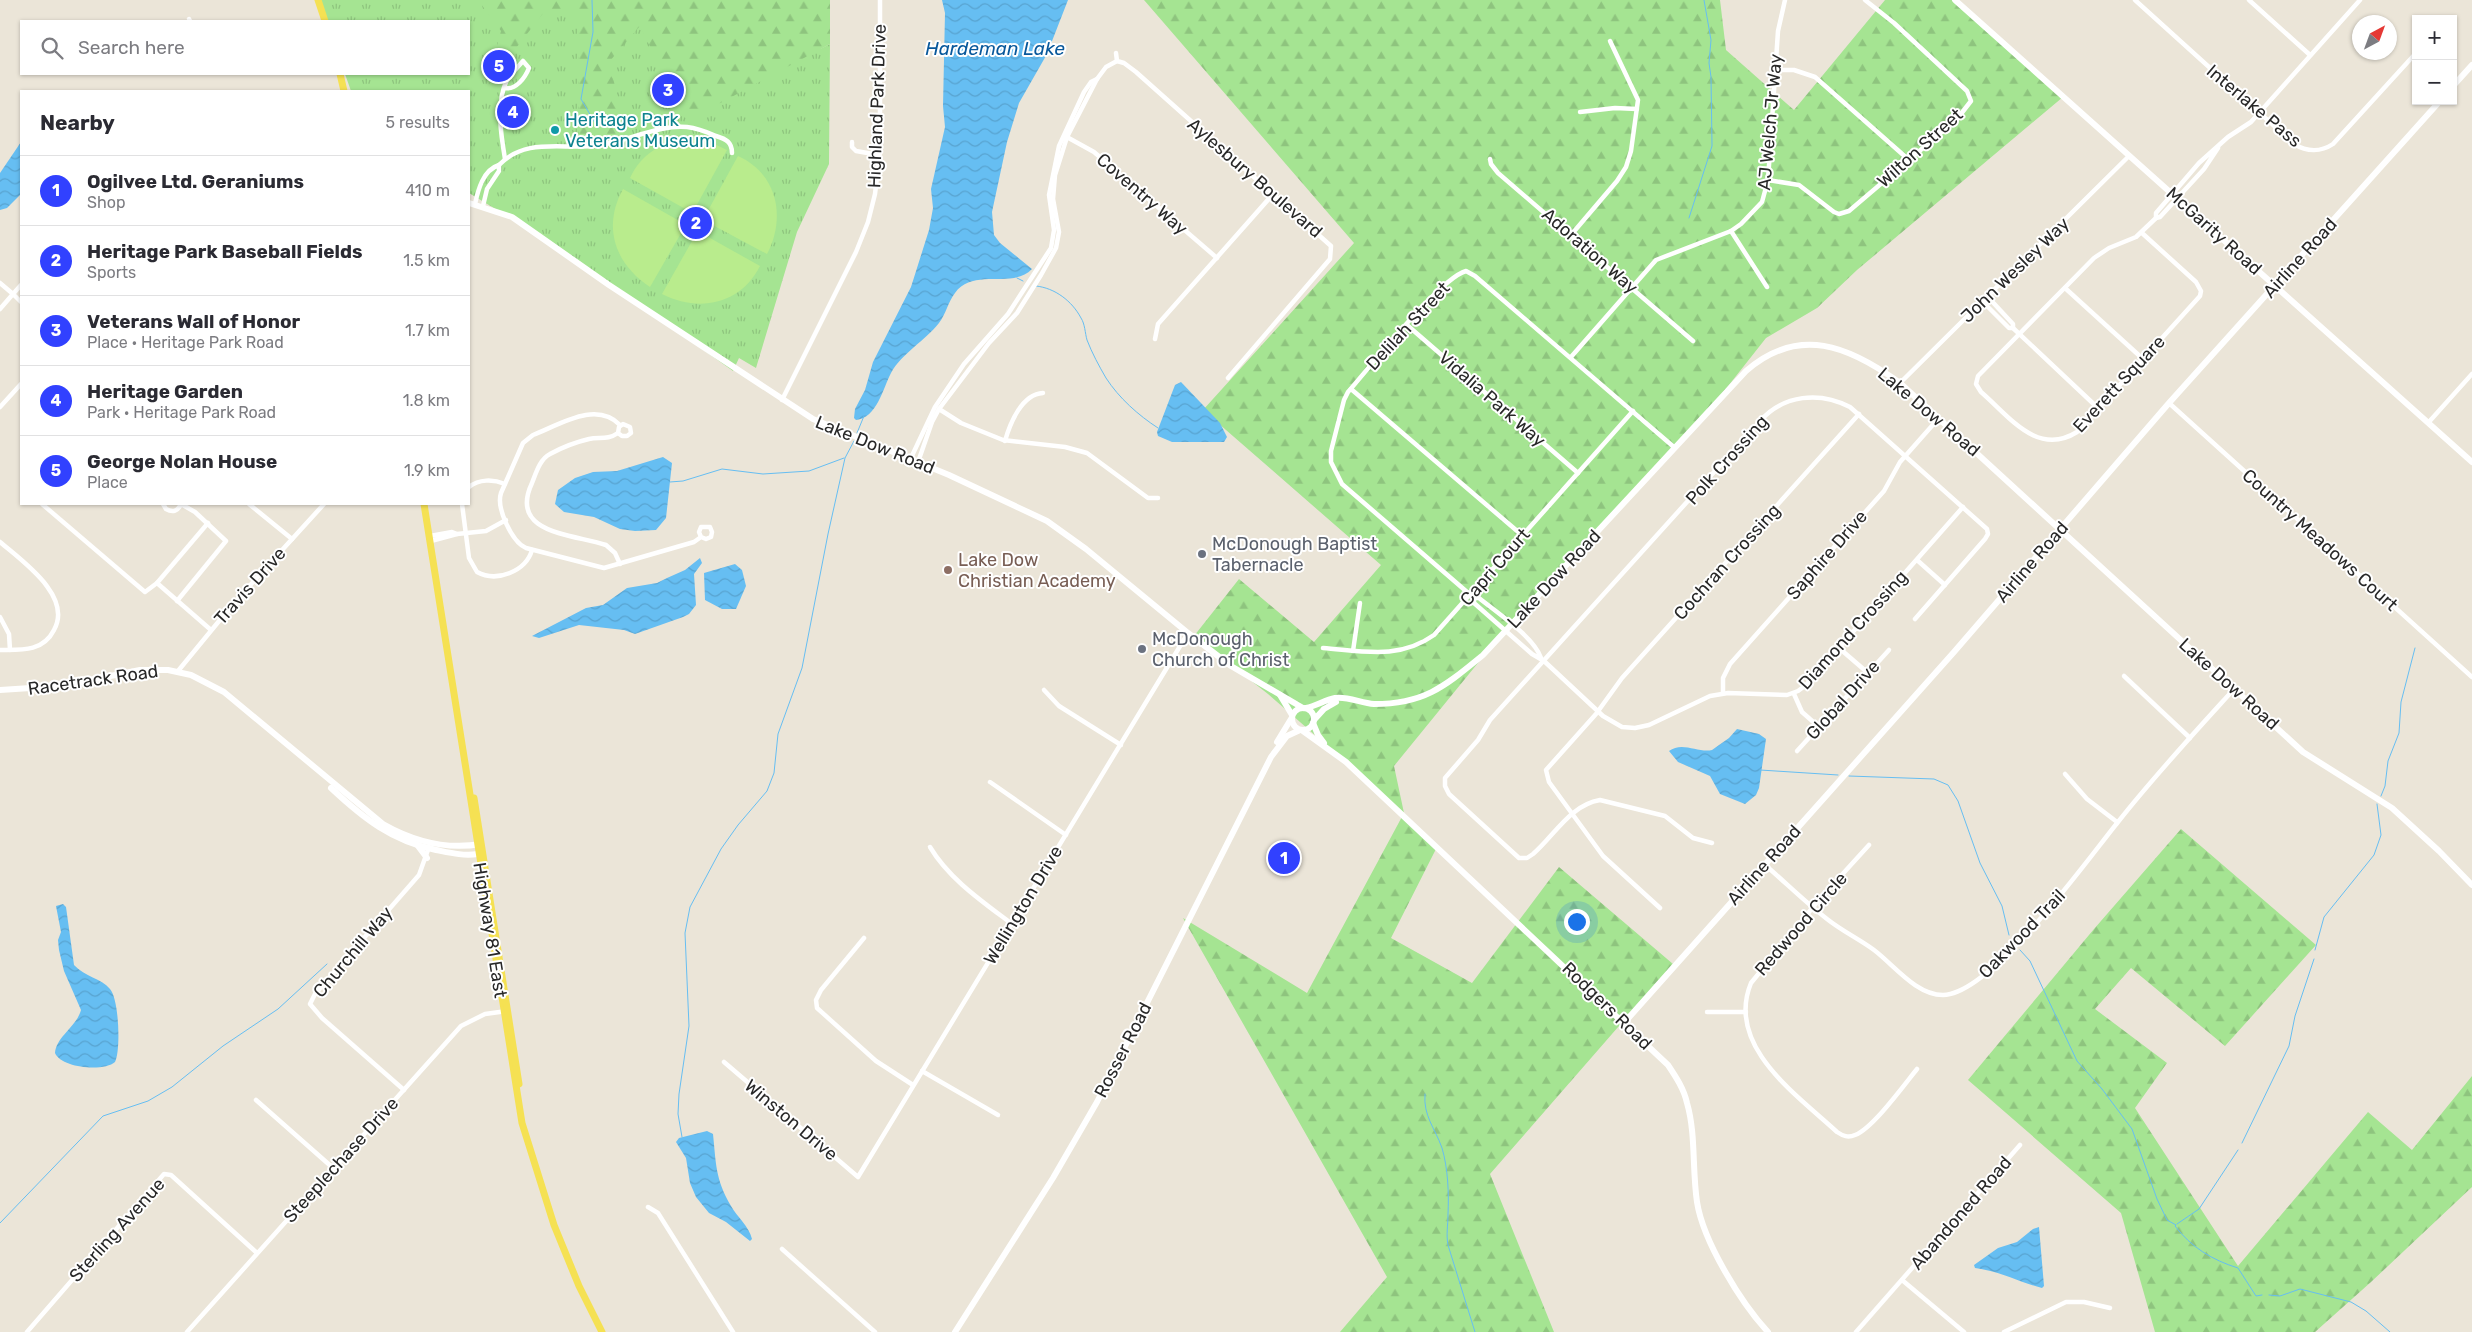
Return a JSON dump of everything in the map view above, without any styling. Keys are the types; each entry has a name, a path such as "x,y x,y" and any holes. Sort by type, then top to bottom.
{"main road":[{"path":"318,0 323,20"},
{"path":"340,75 344,90"},
{"name":"Highway 81 East","path":"424,505 431,538 505,1011 534,1165 566,1257 601,1332"}],"street":[{"name":"Highland Park Drive","path":"782,401 856,252 875,194 879,155 880,0"},
{"name":"AJ Welch Jr Way","path":"1571,357 1656,260 1662,256 1731,231 1752,214 1762,202 1768,180 1778,31 1785,0"},
{"name":"Wilton Street","path":"1768,180 1787,181 1799,186 1829,210 1840,214 1848,211 1957,119 1971,101 1967,91 1894,24 1864,0"},
{"name":"Interlake Pass","path":"2135,0 2300,147 2312,150 2324,149 2338,140 2412,57"},
{"path":"2249,0 2310,55"},
{"path":"2218,148 2259,112 2360,0"},
{"name":"McGarity Road","path":"1959,1 2129,156 2472,462"},
{"path":"1571,235 1626,167 1637,108 1635,91 1610,41"},
{"path":"910,460 937,408 964,364 1008,314 1051,248 1054,230 1049,205 1049,192 1065,136 1087,87 1097,79 1106,67 1117,61 1116,53"},
{"path":"505,159 500,133 502,94 506,82 527,56"},
{"path":"505,88 517,86 528,72 529,68 523,61"},
{"name":"Aylesbury Boulevard","path":"1117,61 1124,63 1136,72 1274,193 1331,246 1330,259 1228,378"},
{"path":"2457,82 2472,65"},
{"path":"1775,70 1794,70 1815,76 1909,160"},
{"name":"Airline Road","path":"1624,1023 2061,529 2169,403 2436,105"},
{"path":"1580,112 1615,108 1637,108"},
{"path":"472,204 492,167 530,147 547,144 580,148 602,145 674,126 699,129 726,139 730,143 732,153"},
{"name":"Coventry Way","path":"1065,136 1096,154 1217,258"},
{"path":"852,142 852,148 856,151 879,155"},
{"name":"Everett Square","path":"2156,218 2156,213 2172,193 2199,163 2218,148"},
{"name":"Everett Square","path":"2142,233 2196,282 2201,291 2200,296 2077,432 2068,438 2044,440 2028,433 1980,392 1976,384 1978,376 2018,333 2101,252 2142,233 2156,218 2160,217 2204,169 2218,148"},
{"name":"John Wesley Way","path":"1900,383 2129,156"},
{"name":"Adoration Way","path":"1490,158 1491,164 1498,172 1693,342"},
{"path":"483,206 487,192 500,171 498,165"},
{"path":"479,189 487,192"},
{"path":"1155,339 1158,324 1274,193"},
{"name":"Lake Dow Road","path":"472,204 512,217 782,401 813,419 1007,500 1047,521 1086,549 1231,666 1304,708 1335,698 1370,704 1401,703 1421,698 1454,680 1483,656 1506,632 1746,371 1763,356 1784,347 1808,345 1847,352 1865,359 1900,383 2303,752 2392,808 2439,851 2472,886"},
{"path":"1731,231 1767,287"},
{"name":"Delilah Street","path":"1472,597 1342,484 1331,462 1331,451 1344,400 1430,299 1459,273 1466,271 1475,276 1675,448"},
{"path":"0,283 20,301"},
{"path":"0,309 20,286"},
{"path":"2065,288 2143,359"},
{"path":"1987,296 2013,324 2013,328"},
{"path":"1982,301 2009,328 2013,328 2099,409"},
{"name":"Vidalia Park Way","path":"1407,325 1578,473"},
{"path":"2428,423 2472,374"},
{"path":"0,407 20,385"},
{"path":"1352,389 1523,536"},
{"path":"1005,441 1012,420 1020,408 1034,395 1043,393"},
{"name":"Polk Crossing","path":"1572,814 1536,852 1527,858 1519,858 1449,794 1445,786 1447,776 1478,740 1487,724 1542,659 1768,413 1789,401 1815,397 1837,401 1860,414 1987,528 1988,534 1915,619"},
{"name":"Country Meadows Court","path":"2169,403 2472,677"},
{"path":"937,408 959,422 1005,441 1075,448 1087,453 1148,498 1158,498"},
{"path":"918,462 937,408"},
{"name":"Capri Court","path":"1323,648 1389,653 1419,644 1441,629 1472,597 1633,411"},
{"path":"618,433 625,437 631,432 628,425 620,425 609,416 590,414 532,436 523,443 505,484 499,504 519,544 532,550 599,568 620,564 694,542 701,537"},
{"name":"Cochran Crossing","path":"1660,908 1603,856 1547,780 1546,770 1598,712 1622,678 1860,414"},
{"name":"Saphire Drive","path":"1723,693 1723,678 1730,664 1884,491 1905,455 1938,419"},
{"path":"620,425 618,433 608,438 586,440 547,456 540,465 525,500 528,511 539,526 606,545 615,553 620,564"},
{"path":"470,486 488,480 505,484"},
{"path":"43,505 141,591 149,591 157,583 208,523"},
{"path":"164,505 166,509 172,511 178,509 180,505"},
{"path":"177,600 225,545 226,541 224,536 196,512 183,505"},
{"path":"250,505 292,539"},
{"name":"Travis Drive","path":"178,671 211,630 323,505"},
{"path":"462,505 472,565 477,572 488,576 520,569 527,562 532,550"},
{"name":"Diamond Crossing","path":"1542,659 1538,649 1511,625 1479,598 1472,597 1474,603 1506,632 1532,654 1542,659 1598,712 1618,726 1640,728 1706,697 1723,693 1794,694 1806,686 1963,507"},
{"path":"431,538 466,532 486,531 506,520"},
{"path":"0,542 45,583 58,608 57,624 46,642 33,648 0,650"},
{"path":"1917,560 1945,585"},
{"path":"157,583 211,630"},
{"path":"1353,651 1360,603"},
{"path":"0,617 9,634 10,650"},
{"name":"Wellington Drive","path":"858,1177 1188,633"},
{"path":"1839,648 1868,673"},
{"name":"Global Drive","path":"1797,751 1889,650"},
{"name":"Racetrack Road","path":"0,690 54,686 140,670 178,671 197,677 219,689 378,821 401,834 437,850 480,848"},
{"path":"2124,676 2190,738"},
{"name":"Oakwood Trail","path":"1764,864 1827,919 1875,951 1921,989 1942,995 1954,993 1969,987 2027,933 2079,874 2117,822 2235,688"},
{"path":"1044,690 1060,706 1121,746"},
{"name":"Lake Dow Road","path":"1277,692 1285,701 1292,717"},
{"path":"1794,694 1800,709 1819,727"},
{"path":"1314,722 1312,713 1304,708 1296,710 1292,717 1294,726 1302,730 1310,728 1331,704 1345,699"},
{"name":"Rosser Road","path":"955,1332 1053,1178 1097,1102 1271,757 1276,743 1292,717"},
{"name":"Rodgers Road","path":"1314,722 1318,735 1330,750"},
{"name":"Rosser Road","path":"1271,757 1287,736 1302,730"},
{"name":"Rodgers Road","path":"1302,730 1346,762 1668,1065 1687,1101 1691,1120 1697,1204 1710,1240 1732,1282 1768,1332"},
{"name":"Racetrack Road","path":"283,742 365,818 391,835 417,845 480,848"},
{"path":"2065,774 2088,798 2117,822"},
{"path":"990,782 1066,835"},
{"path":"1572,814 1590,802 1611,801 1666,816 1693,838 1712,843"},
{"path":"417,845 423,851 426,858"},
{"name":"Redwood Circle","path":"1869,845 1758,971 1745,997 1746,1012 1754,1045 1770,1069 1836,1132 1844,1136 1853,1136 1870,1125 1917,1069"},
{"name":"Churchill Way","path":"404,1090 322,1018 310,1004 315,994 419,875 430,846"},
{"path":"930,847 937,858 970,891 1012,924"},
{"path":"864,938 821,990 816,1000 817,1008 876,1061 913,1085"},
{"name":"Steeplechase Drive","path":"187,1332 461,1026 481,1016 505,1011"},
{"path":"1707,1012 1746,1012"},
{"name":"Winston Drive","path":"724,1062 858,1177"},
{"path":"922,1071 998,1116"},
{"path":"256,1100 333,1168"},
{"name":"Abandoned Road","path":"1856,1332 2020,1145"},
{"name":"Sterling Avenue","path":"27,1332 164,1174 171,1175 257,1253"},
{"path":"648,1207 658,1213 733,1332"},
{"path":"782,1249 875,1332"},
{"name":"Abandoned Road","path":"1902,1280 1964,1332"},
{"path":"2004,1332 2066,1302 2084,1302 2110,1308"}],"green space":[{"path":"319,0 820,0 820,49 830,44 829,164 797,232 756,368 739,358 733,371 557,246 470,194 470,90 351,90 345,75 470,75 470,20 327,20"},
{"path":"478,0 830,0 830,44 687,121 640,26 609,62 628,138 579,146 578,13 544,12 486,87 501,31"},
{"path":"1144,0 1720,0 1726,50 1794,110 1885,0 1955,0 2063,97 1857,270 1817,308 1766,338 1710,409 1504,631 1394,766 1404,813 1268,694 1194,636 1239,579 1314,642 1381,565 1203,410 1354,243"},
{"path":"507,98 521,99 521,124 505,127"},
{"path":"687,139 710,142 727,150 694,210 689,211 630,178 640,162 660,146"},
{"path":"738,156 752,164 762,174 770,185 775,198 776,226 767,254 707,222 705,216"},
{"path":"623,189 683,223 684,228 650,287 628,267 616,244 613,231 613,217"},
{"path":"701,233 760,266 752,279 730,297 704,304 676,300 662,294 696,234"},
{"path":"1404,813 1437,847 1391,938 1472,983 1559,867 1673,964 1490,1174 1554,1332 1340,1332 1387,1277 1183,918 1307,993"},
{"path":"2181,829 2316,945 2225,1046 2131,968 2095,1009 2167,1063 2135,1108 2238,1266 2368,1112 2412,1150 2472,1076 2472,1187 2315,1332 2155,1332 2121,1213 1968,1080 2094,929"}],"water":[{"name":"Hardeman Lake","path":"942,0 1068,0 1047,54 1019,103 1007,142 992,212 994,235 1000,243 1032,269 1024,275 1014,278 972,281 963,285 955,293 939,323 901,359 891,373 874,408 863,418 856,420 854,418 855,409 865,390 873,362 911,287 929,230 933,208 931,189 945,127 943,106 945,13"},
{"path":"20,143 20,195 7,208 0,210 0,173"},
{"path":"1181,382 1220,423 1227,437 1224,442 1172,442 1158,436 1157,432 1175,385"},
{"path":"663,457 672,463 666,518 656,530 635,531 620,529 594,517 564,512 555,504 558,490 575,478 593,472 617,471"},
{"path":"700,558 702,563 694,574 696,605 689,614 683,617 635,634 624,630 579,625 539,638 532,636 586,608 603,605 627,588 657,583 685,570"},
{"path":"735,564 742,570 746,586 736,609 722,609 705,600 704,573"},
{"path":"1737,729 1759,734 1766,739 1759,788 1756,795 1745,804 1720,794 1710,776 1678,762 1669,751 1679,747 1712,750 1729,738"},
{"path":"63,904 66,907 74,965 106,985 113,995 117,1013 118,1047 115,1062 110,1065 93,1068 83,1067 65,1062 55,1053 59,1042 79,1016 81,1010 64,971 59,950 58,940 61,932 56,906"},
{"path":"707,1131 713,1134 717,1170 722,1187 734,1210 748,1230 752,1239 750,1241 726,1222 709,1213 696,1197 690,1183 686,1158 676,1142 679,1138"},
{"path":"2039,1227 2044,1286 2042,1288 1975,1268 1974,1265 1998,1248 2017,1242 2033,1229"}],"waterway":[{"path":"592,0 593,32 581,99 598,128"},
{"path":"1689,218 1712,146 1709,63 1711,40 1704,0"},
{"path":"1017,278 1023,281"},
{"path":"1036,286 1050,289 1062,296 1073,306 1082,320 1089,345 1106,378 1129,406 1158,428"},
{"path":"857,433 864,416"},
{"path":"682,1137 678,1114 689,1026 685,933 690,907 721,849 738,825 767,791 774,773 778,734 802,668 845,458 854,441"},
{"path":"670,482 683,481 722,469 763,474 809,471 844,458"},
{"path":"2381,796 2385,786 2388,761 2399,733 2401,702 2415,648"},
{"path":"1760,770 1838,775"},
{"path":"1849,776 1934,779 1948,785 1958,801 1980,863 2002,906 2009,935"},
{"path":"2315,950 2324,917 2374,855 2381,835 2377,804"},
{"path":"2020,950 2030,961 2077,1061 2102,1089 2132,1129 2157,1199 2167,1220 2176,1225 2181,1234 2203,1252 2219,1261 2238,1268 2256,1296 2262,1295"},
{"path":"2242,1143 2289,1046 2295,1016 2314,959"},
{"path":"0,1223 103,1116 148,1101 172,1087 223,1046 278,1009 327,964"},
{"path":"1425,1094 1426,1109 1442,1148 1446,1164 1448,1245 1475,1332"},
{"path":"2177,1224 2199,1209 2238,1150"},
{"path":"2269,1295 2280,1296 2300,1289 2351,1302 2366,1311 2390,1332"}],"place":[{"name":"George Nolan House","path":"499,66"},
{"name":"Veterans Wall of Honor","path":"668,90"},
{"name":"Heritage Garden","path":"513,112"},
{"name":"Heritage Park Veterans Museum","path":"555,130"},
{"name":"Heritage Park Baseball Fields","path":"696,223"},
{"name":"McDonough Baptist Tabernacle","path":"1202,554"},
{"name":"Lake Dow Christian Academy","path":"948,570"},
{"name":"McDonough Church of Christ","path":"1142,649"},
{"name":"Ogilvee Ltd. Geraniums","path":"1284,858"}]}
